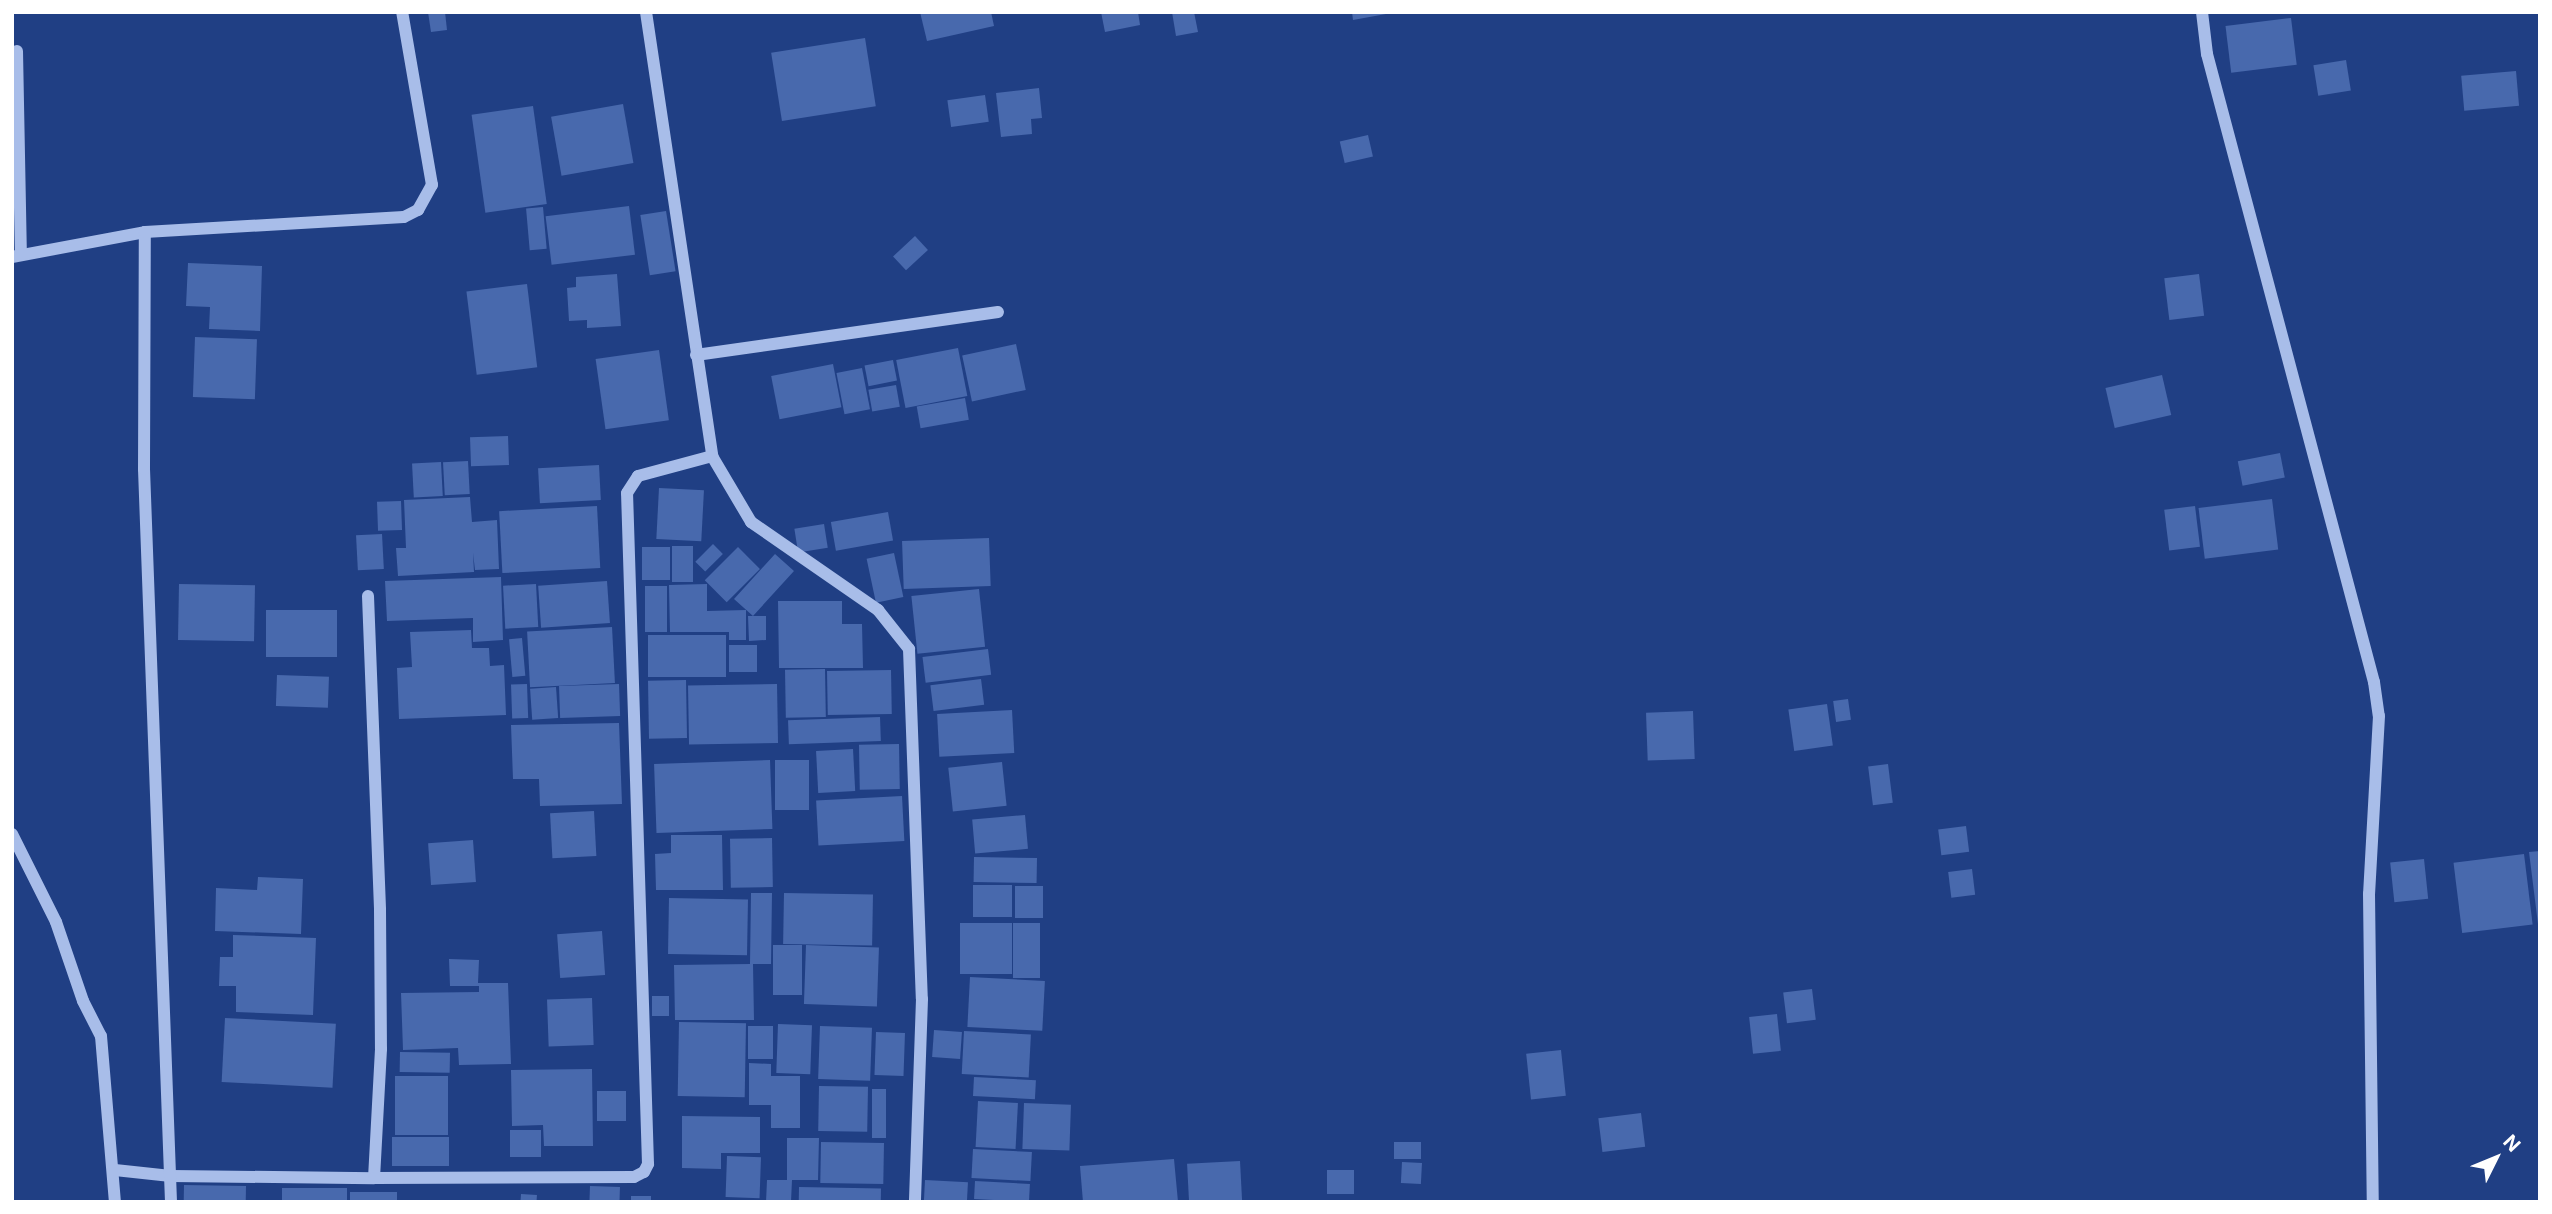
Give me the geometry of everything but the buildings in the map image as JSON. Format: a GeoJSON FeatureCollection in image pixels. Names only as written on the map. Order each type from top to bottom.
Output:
{"type":"FeatureCollection","features":[{"type":"Feature","properties":{"kind":"street"},"geometry":{"type":"LineString","coordinates":[[17,51],[17,256],[145,232],[404,217],[418,210],[432,185],[402,12]]}},
{"type":"Feature","properties":{"kind":"street"},"geometry":{"type":"LineString","coordinates":[[2202,12],[2207,54],[2374,682],[2379,716],[2370,894],[2373,1202]]}},
{"type":"Feature","properties":{"kind":"street"},"geometry":{"type":"LineString","coordinates":[[648,13],[712,456],[751,522],[878,610],[909,649],[922,963],[915,1202]]}},
{"type":"Feature","properties":{"kind":"street"},"geometry":{"type":"LineString","coordinates":[[145,232],[144,469],[171,1202]]}},
{"type":"Feature","properties":{"kind":"street"},"geometry":{"type":"LineString","coordinates":[[696,355],[998,312]]}},
{"type":"Feature","properties":{"kind":"street"},"geometry":{"type":"LineString","coordinates":[[115,1170],[171,1176],[634,1177],[648,1164],[627,493],[638,475],[712,456]]}},
{"type":"Feature","properties":{"kind":"street"},"geometry":{"type":"LineString","coordinates":[[368,596],[380,924],[381,1049],[374,1178]]}},
{"type":"Feature","properties":{"kind":"street"},"geometry":{"type":"LineString","coordinates":[[12,834],[56,922],[83,1002],[101,1036],[115,1170],[114,1202]]}}]}
